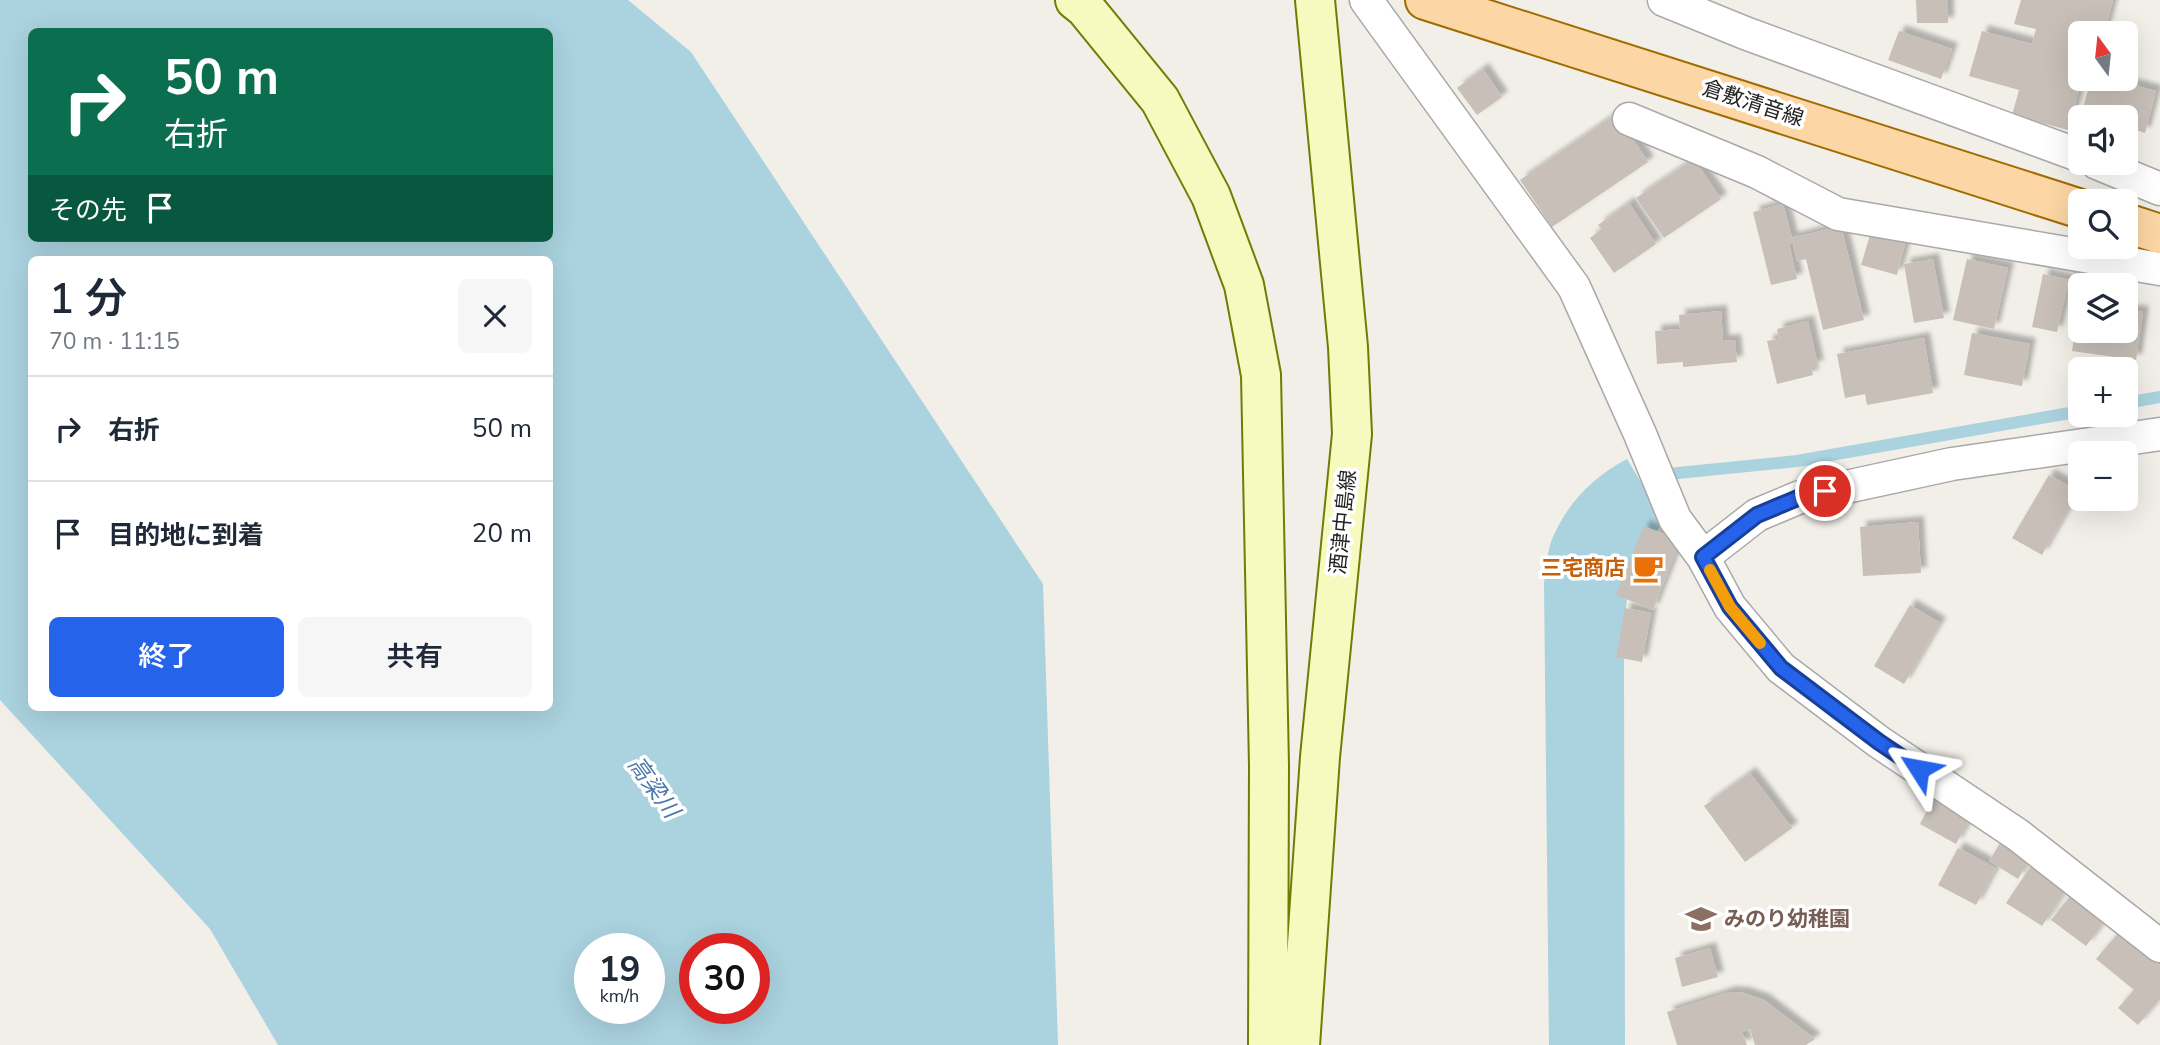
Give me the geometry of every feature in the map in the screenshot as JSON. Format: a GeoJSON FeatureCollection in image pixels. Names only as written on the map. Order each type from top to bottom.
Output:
{"type":"FeatureCollection","features":[{"type":"Feature","properties":{"kind":"main road"},"geometry":{"type":"LineString","coordinates":[[1074,0],[1085,8],[1160,100],[1211,196],[1244,285],[1261,374],[1269,766],[1268,1045]]}},
{"type":"Feature","properties":{"kind":"main road","name":"酒津中島線"},"geometry":{"type":"LineString","coordinates":[[1300,1045],[1320,757],[1352,434],[1348,347],[1315,0]]}},
{"type":"Feature","properties":{"kind":"main road","name":"倉敷清音線"},"geometry":{"type":"LineString","coordinates":[[1425,0],[2068,205]]}},
{"type":"Feature","properties":{"kind":"main road"},"geometry":{"type":"LineString","coordinates":[[2138,227],[2160,234]]}},
{"type":"Feature","properties":{"kind":"street"},"geometry":{"type":"LineString","coordinates":[[1366,0],[1574,287],[1640,433],[1675,519],[1703,557],[1730,607],[1781,668],[1879,742],[2018,835],[2160,946]]}},
{"type":"Feature","properties":{"kind":"street"},"geometry":{"type":"LineString","coordinates":[[1664,0],[1745,33],[2068,151]]}},
{"type":"Feature","properties":{"kind":"street"},"geometry":{"type":"LineString","coordinates":[[1629,119],[1757,172],[1838,214],[2160,269]]}},
{"type":"Feature","properties":{"kind":"street"},"geometry":{"type":"LineString","coordinates":[[2126,175],[2160,189]]}},
{"type":"Feature","properties":{"kind":"street"},"geometry":{"type":"LineString","coordinates":[[1703,557],[1757,515],[1800,497],[1952,464],[2160,434]]}},
{"type":"Feature","properties":{"kind":"water","name":"高梁川"},"geometry":{"type":"Polygon","coordinates":[[[0,0],[628,0],[691,52],[1043,584],[1058,1045],[278,1045],[210,929],[0,700],[0,0]]]}},
{"type":"Feature","properties":{"kind":"water"},"geometry":{"type":"Polygon","coordinates":[[[1627,459],[1665,522],[1648,541],[1636,561],[1626,604],[1625,1045],[1549,1045],[1544,583],[1546,566],[1552,539],[1574,502],[1593,482],[1627,459]]]}},
{"type":"Feature","properties":{"kind":"building"},"geometry":{"type":"Polygon","coordinates":[[[1916,0],[1948,0],[1948,23],[1917,23],[1916,0]]]}},
{"type":"Feature","properties":{"kind":"building"},"geometry":{"type":"Polygon","coordinates":[[[2021,0],[2113,0],[2107,21],[2068,21],[2068,91],[2079,91],[2075,105],[2068,105],[2068,130],[2012,115],[2019,90],[1969,76],[1982,31],[2032,44],[2036,29],[2014,24],[2021,0]]]}},
{"type":"Feature","properties":{"kind":"building"},"geometry":{"type":"Polygon","coordinates":[[[1899,31],[1952,49],[1941,79],[1888,60],[1899,31]]]}},
{"type":"Feature","properties":{"kind":"building"},"geometry":{"type":"Polygon","coordinates":[[[1483,69],[1502,97],[1477,115],[1457,88],[1483,69]]]}},
{"type":"Feature","properties":{"kind":"building"},"geometry":{"type":"Polygon","coordinates":[[[2138,86],[2156,91],[2145,133],[2138,131],[2138,105],[2084,105],[2088,91],[2138,91],[2138,86]]]}},
{"type":"Feature","properties":{"kind":"building"},"geometry":{"type":"Polygon","coordinates":[[[1616,114],[1648,162],[1552,227],[1520,180],[1616,114]]]}},
{"type":"Feature","properties":{"kind":"building"},"geometry":{"type":"Polygon","coordinates":[[[1694,159],[1721,199],[1664,238],[1636,198],[1694,159]]]}},
{"type":"Feature","properties":{"kind":"building"},"geometry":{"type":"Polygon","coordinates":[[[1629,203],[1656,244],[1614,273],[1590,238],[1602,229],[1598,225],[1629,203]]]}},
{"type":"Feature","properties":{"kind":"building"},"geometry":{"type":"Polygon","coordinates":[[[1783,204],[1792,238],[1841,226],[1864,320],[1823,330],[1806,259],[1797,261],[1793,243],[1789,244],[1797,279],[1771,285],[1753,212],[1783,204]]]}},
{"type":"Feature","properties":{"kind":"building"},"geometry":{"type":"Polygon","coordinates":[[[1870,235],[1905,244],[1897,275],[1861,265],[1870,235]]]}},
{"type":"Feature","properties":{"kind":"building"},"geometry":{"type":"Polygon","coordinates":[[[1933,259],[1944,318],[1914,323],[1904,264],[1933,259]]]}},
{"type":"Feature","properties":{"kind":"building"},"geometry":{"type":"Polygon","coordinates":[[[1967,259],[2008,268],[1994,329],[1953,320],[1967,259]]]}},
{"type":"Feature","properties":{"kind":"building"},"geometry":{"type":"Polygon","coordinates":[[[2074,266],[2107,270],[2107,273],[2073,273],[2074,266]]]}},
{"type":"Feature","properties":{"kind":"building"},"geometry":{"type":"Polygon","coordinates":[[[2043,274],[2068,280],[2057,332],[2032,327],[2043,274]]]}},
{"type":"Feature","properties":{"kind":"building"},"geometry":{"type":"Polygon","coordinates":[[[1721,311],[1723,341],[1735,340],[1737,362],[1683,367],[1683,362],[1657,364],[1655,331],[1680,329],[1679,315],[1721,311]]]}},
{"type":"Feature","properties":{"kind":"building"},"geometry":{"type":"Polygon","coordinates":[[[2138,311],[2143,312],[2136,357],[2072,351],[2073,343],[2138,343],[2138,311]]]}},
{"type":"Feature","properties":{"kind":"building"},"geometry":{"type":"Polygon","coordinates":[[[1808,321],[1818,366],[1811,367],[1813,375],[1777,384],[1767,341],[1779,339],[1777,329],[1808,321]]]}},
{"type":"Feature","properties":{"kind":"building"},"geometry":{"type":"Polygon","coordinates":[[[1972,333],[2030,344],[2022,386],[1964,375],[1972,333]]]}},
{"type":"Feature","properties":{"kind":"building"},"geometry":{"type":"Polygon","coordinates":[[[1924,338],[1933,393],[1867,405],[1865,394],[1845,398],[1837,354],[1924,338]]]}},
{"type":"Feature","properties":{"kind":"building"},"geometry":{"type":"Polygon","coordinates":[[[2049,475],[2068,485],[2068,509],[2042,555],[2012,538],[2049,475]]]}},
{"type":"Feature","properties":{"kind":"building"},"geometry":{"type":"Polygon","coordinates":[[[1918,522],[1921,573],[1863,576],[1860,527],[1918,522]]]}},
{"type":"Feature","properties":{"kind":"building","name":"三宅商店"},"geometry":{"type":"Polygon","coordinates":[[[1644,526],[1680,541],[1653,610],[1616,595],[1644,526]]]}},
{"type":"Feature","properties":{"kind":"building"},"geometry":{"type":"Polygon","coordinates":[[[1910,605],[1940,623],[1904,684],[1874,666],[1910,605]]]}},
{"type":"Feature","properties":{"kind":"building"},"geometry":{"type":"Polygon","coordinates":[[[1625,608],[1651,613],[1642,662],[1616,657],[1625,608]]]}},
{"type":"Feature","properties":{"kind":"building"},"geometry":{"type":"Polygon","coordinates":[[[1750,773],[1792,828],[1745,862],[1704,806],[1750,773]]]}},
{"type":"Feature","properties":{"kind":"building"},"geometry":{"type":"Polygon","coordinates":[[[1934,797],[1971,817],[1956,844],[1920,824],[1934,797]]]}},
{"type":"Feature","properties":{"kind":"building"},"geometry":{"type":"Polygon","coordinates":[[[2002,840],[2031,857],[2018,879],[1989,861],[2002,840]]]}},
{"type":"Feature","properties":{"kind":"building"},"geometry":{"type":"Polygon","coordinates":[[[1958,848],[1996,868],[1976,905],[1938,885],[1958,848]]]}},
{"type":"Feature","properties":{"kind":"building"},"geometry":{"type":"Polygon","coordinates":[[[2033,863],[2068,887],[2042,926],[2006,903],[2033,863]]]}},
{"type":"Feature","properties":{"kind":"building"},"geometry":{"type":"Polygon","coordinates":[[[2071,895],[2106,920],[2086,946],[2051,920],[2071,895]]]}},
{"type":"Feature","properties":{"kind":"building"},"geometry":{"type":"Polygon","coordinates":[[[2120,931],[2160,965],[2160,999],[2138,1025],[2118,1008],[2134,990],[2096,959],[2120,931]]]}},
{"type":"Feature","properties":{"kind":"building"},"geometry":{"type":"Polygon","coordinates":[[[1710,948],[1718,977],[1682,987],[1675,958],[1710,948]]]}},
{"type":"Feature","properties":{"kind":"building"},"geometry":{"type":"Polygon","coordinates":[[[1730,992],[1744,993],[1764,1000],[1815,1039],[1806,1045],[1755,1045],[1750,1029],[1742,1032],[1747,1045],[1677,1045],[1667,1012],[1730,992]]]}},
{"type":"Feature","properties":{"kind":"waterway"},"geometry":{"type":"LineString","coordinates":[[2138,401],[2160,397]]}},
{"type":"Feature","properties":{"kind":"waterway"},"geometry":{"type":"LineString","coordinates":[[1658,475],[1797,461],[2068,413]]}},
{"type":"Feature","properties":{"kind":"slow traffic"},"geometry":{"type":"LineString","coordinates":[[1710,570],[1730,607],[1760,643]]}},
{"type":"Feature","properties":{"kind":"place","name":"三宅商店"},"geometry":{"type":"Point","coordinates":[1648,568]}},
{"type":"Feature","properties":{"kind":"place","name":"みのり幼稚園"},"geometry":{"type":"Point","coordinates":[1701,919]}},
{"type":"Feature","properties":{"kind":"route"},"geometry":{"type":"LineString","coordinates":[[1825,491],[1800,497],[1757,515],[1703,557],[1730,607],[1781,668],[1919,769]]}}]}
